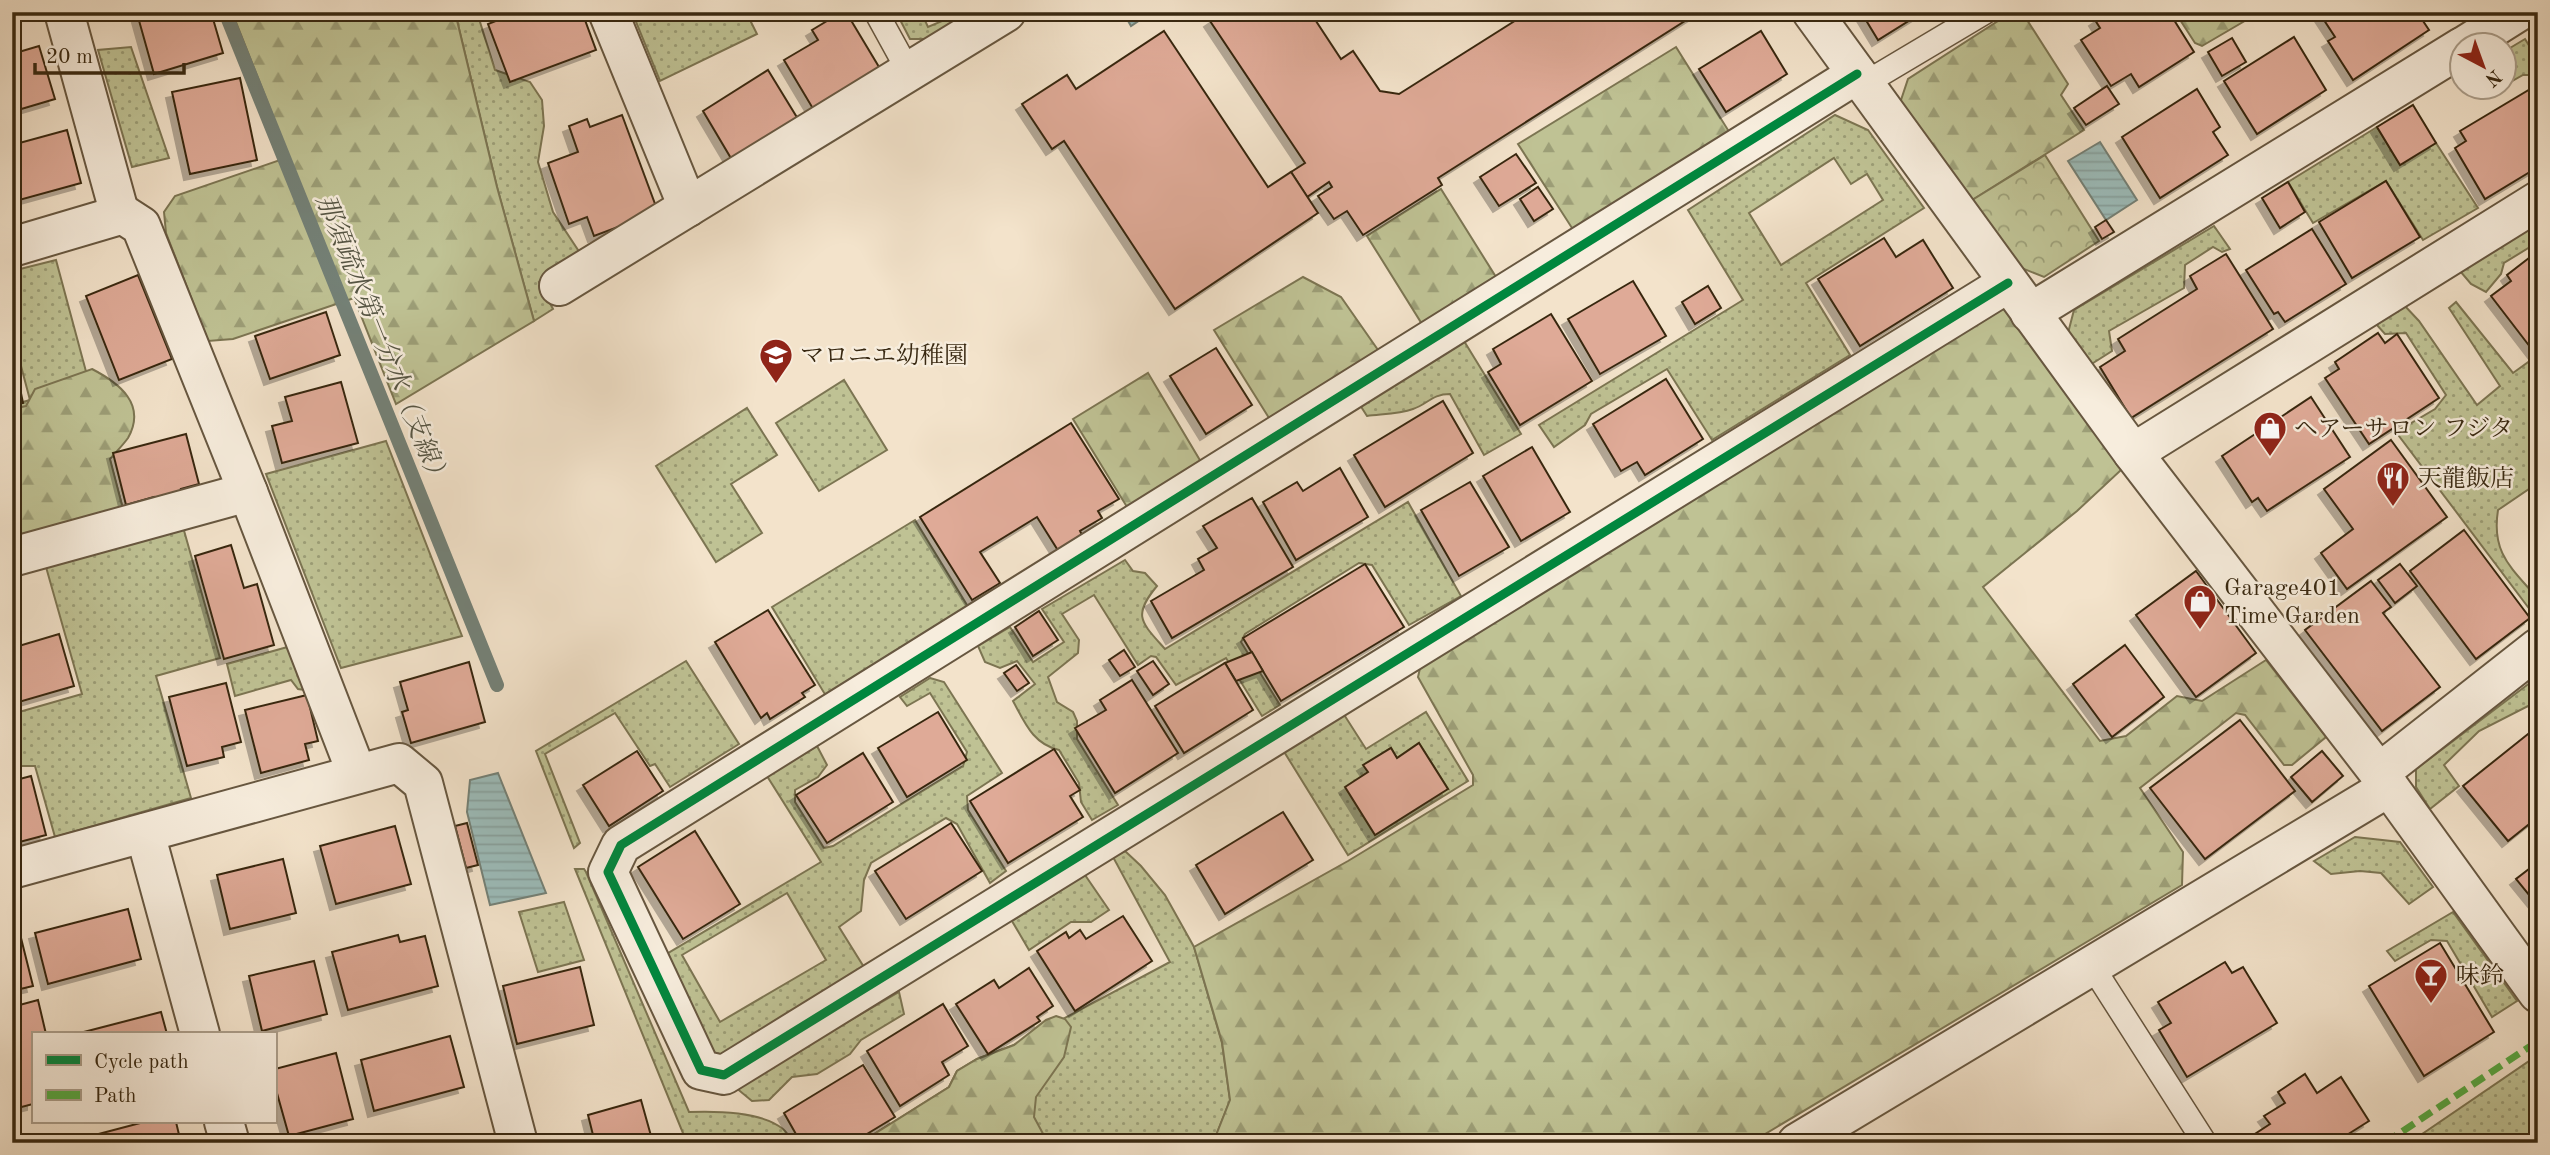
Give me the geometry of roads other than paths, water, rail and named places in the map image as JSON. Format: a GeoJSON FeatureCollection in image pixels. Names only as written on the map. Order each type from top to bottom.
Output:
{"type":"FeatureCollection","features":[{"type":"Feature","properties":{"kind":"street"},"geometry":{"type":"LineString","coordinates":[[64,12],[120,215]]}},
{"type":"Feature","properties":{"kind":"street"},"geometry":{"type":"LineString","coordinates":[[608,12],[688,207]]}},
{"type":"Feature","properties":{"kind":"street"},"geometry":{"type":"LineString","coordinates":[[559,286],[1006,12]]}},
{"type":"Feature","properties":{"kind":"street"},"geometry":{"type":"LineString","coordinates":[[1812,12],[2133,453],[2384,780],[2538,993]]}},
{"type":"Feature","properties":{"kind":"street"},"geometry":{"type":"LineString","coordinates":[[2486,32],[2518,12]]}},
{"type":"Feature","properties":{"kind":"street"},"geometry":{"type":"LineString","coordinates":[[1861,79],[621,845],[608,872],[701,1070],[724,1075],[2019,298],[2448,55]]}},
{"type":"Feature","properties":{"kind":"street"},"geometry":{"type":"LineString","coordinates":[[2133,453],[2538,201]]}},
{"type":"Feature","properties":{"kind":"street"},"geometry":{"type":"LineString","coordinates":[[12,247],[120,215],[141,226],[357,774]]}},
{"type":"Feature","properties":{"kind":"street"},"geometry":{"type":"LineString","coordinates":[[12,557],[248,492]]}},
{"type":"Feature","properties":{"kind":"street"},"geometry":{"type":"LineString","coordinates":[[1797,1143],[1840,1132],[2092,966],[2384,780],[2538,648]]}},
{"type":"Feature","properties":{"kind":"street"},"geometry":{"type":"LineString","coordinates":[[12,869],[399,763],[423,783],[518,1143]]}},
{"type":"Feature","properties":{"kind":"street"},"geometry":{"type":"LineString","coordinates":[[145,832],[199,1032]]}},
{"type":"Feature","properties":{"kind":"street"},"geometry":{"type":"LineString","coordinates":[[225,1124],[230,1143]]}},
{"type":"Feature","properties":{"kind":"lane"},"geometry":{"type":"LineString","coordinates":[[876,12],[909,72]]}},
{"type":"Feature","properties":{"kind":"lane"},"geometry":{"type":"LineString","coordinates":[[1861,79],[1985,12]]}},
{"type":"Feature","properties":{"kind":"lane"},"geometry":{"type":"LineString","coordinates":[[2092,966],[2205,1143]]}},
{"type":"Feature","properties":{"kind":"water"},"geometry":{"type":"Polygon","coordinates":[[[1123,12],[1152,12],[1131,26],[1123,12]]]}},
{"type":"Feature","properties":{"kind":"water"},"geometry":{"type":"Polygon","coordinates":[[[2100,142],[2137,200],[2106,220],[2068,161],[2100,142]]]}},
{"type":"Feature","properties":{"kind":"water"},"geometry":{"type":"Polygon","coordinates":[[[498,773],[546,893],[490,905],[467,812],[470,780],[498,773]]]}},
{"type":"Feature","properties":{"kind":"waterway","name":"那須疏水第一分水（支線）"},"geometry":{"type":"LineString","coordinates":[[225,12],[497,685]]}},
{"type":"Feature","properties":{"kind":"place","name":"マロニエ幼稚園"},"geometry":{"type":"Point","coordinates":[776,385]}},
{"type":"Feature","properties":{"kind":"place","name":"ヘアーサロン フジタ"},"geometry":{"type":"Point","coordinates":[2270,458]}},
{"type":"Feature","properties":{"kind":"place","name":"天龍飯店"},"geometry":{"type":"Point","coordinates":[2393,508]}},
{"type":"Feature","properties":{"kind":"place","name":"Garage401 Time Garden"},"geometry":{"type":"Point","coordinates":[2200,631]}},
{"type":"Feature","properties":{"kind":"place","name":"味鈴"},"geometry":{"type":"Point","coordinates":[2431,1005]}}]}
